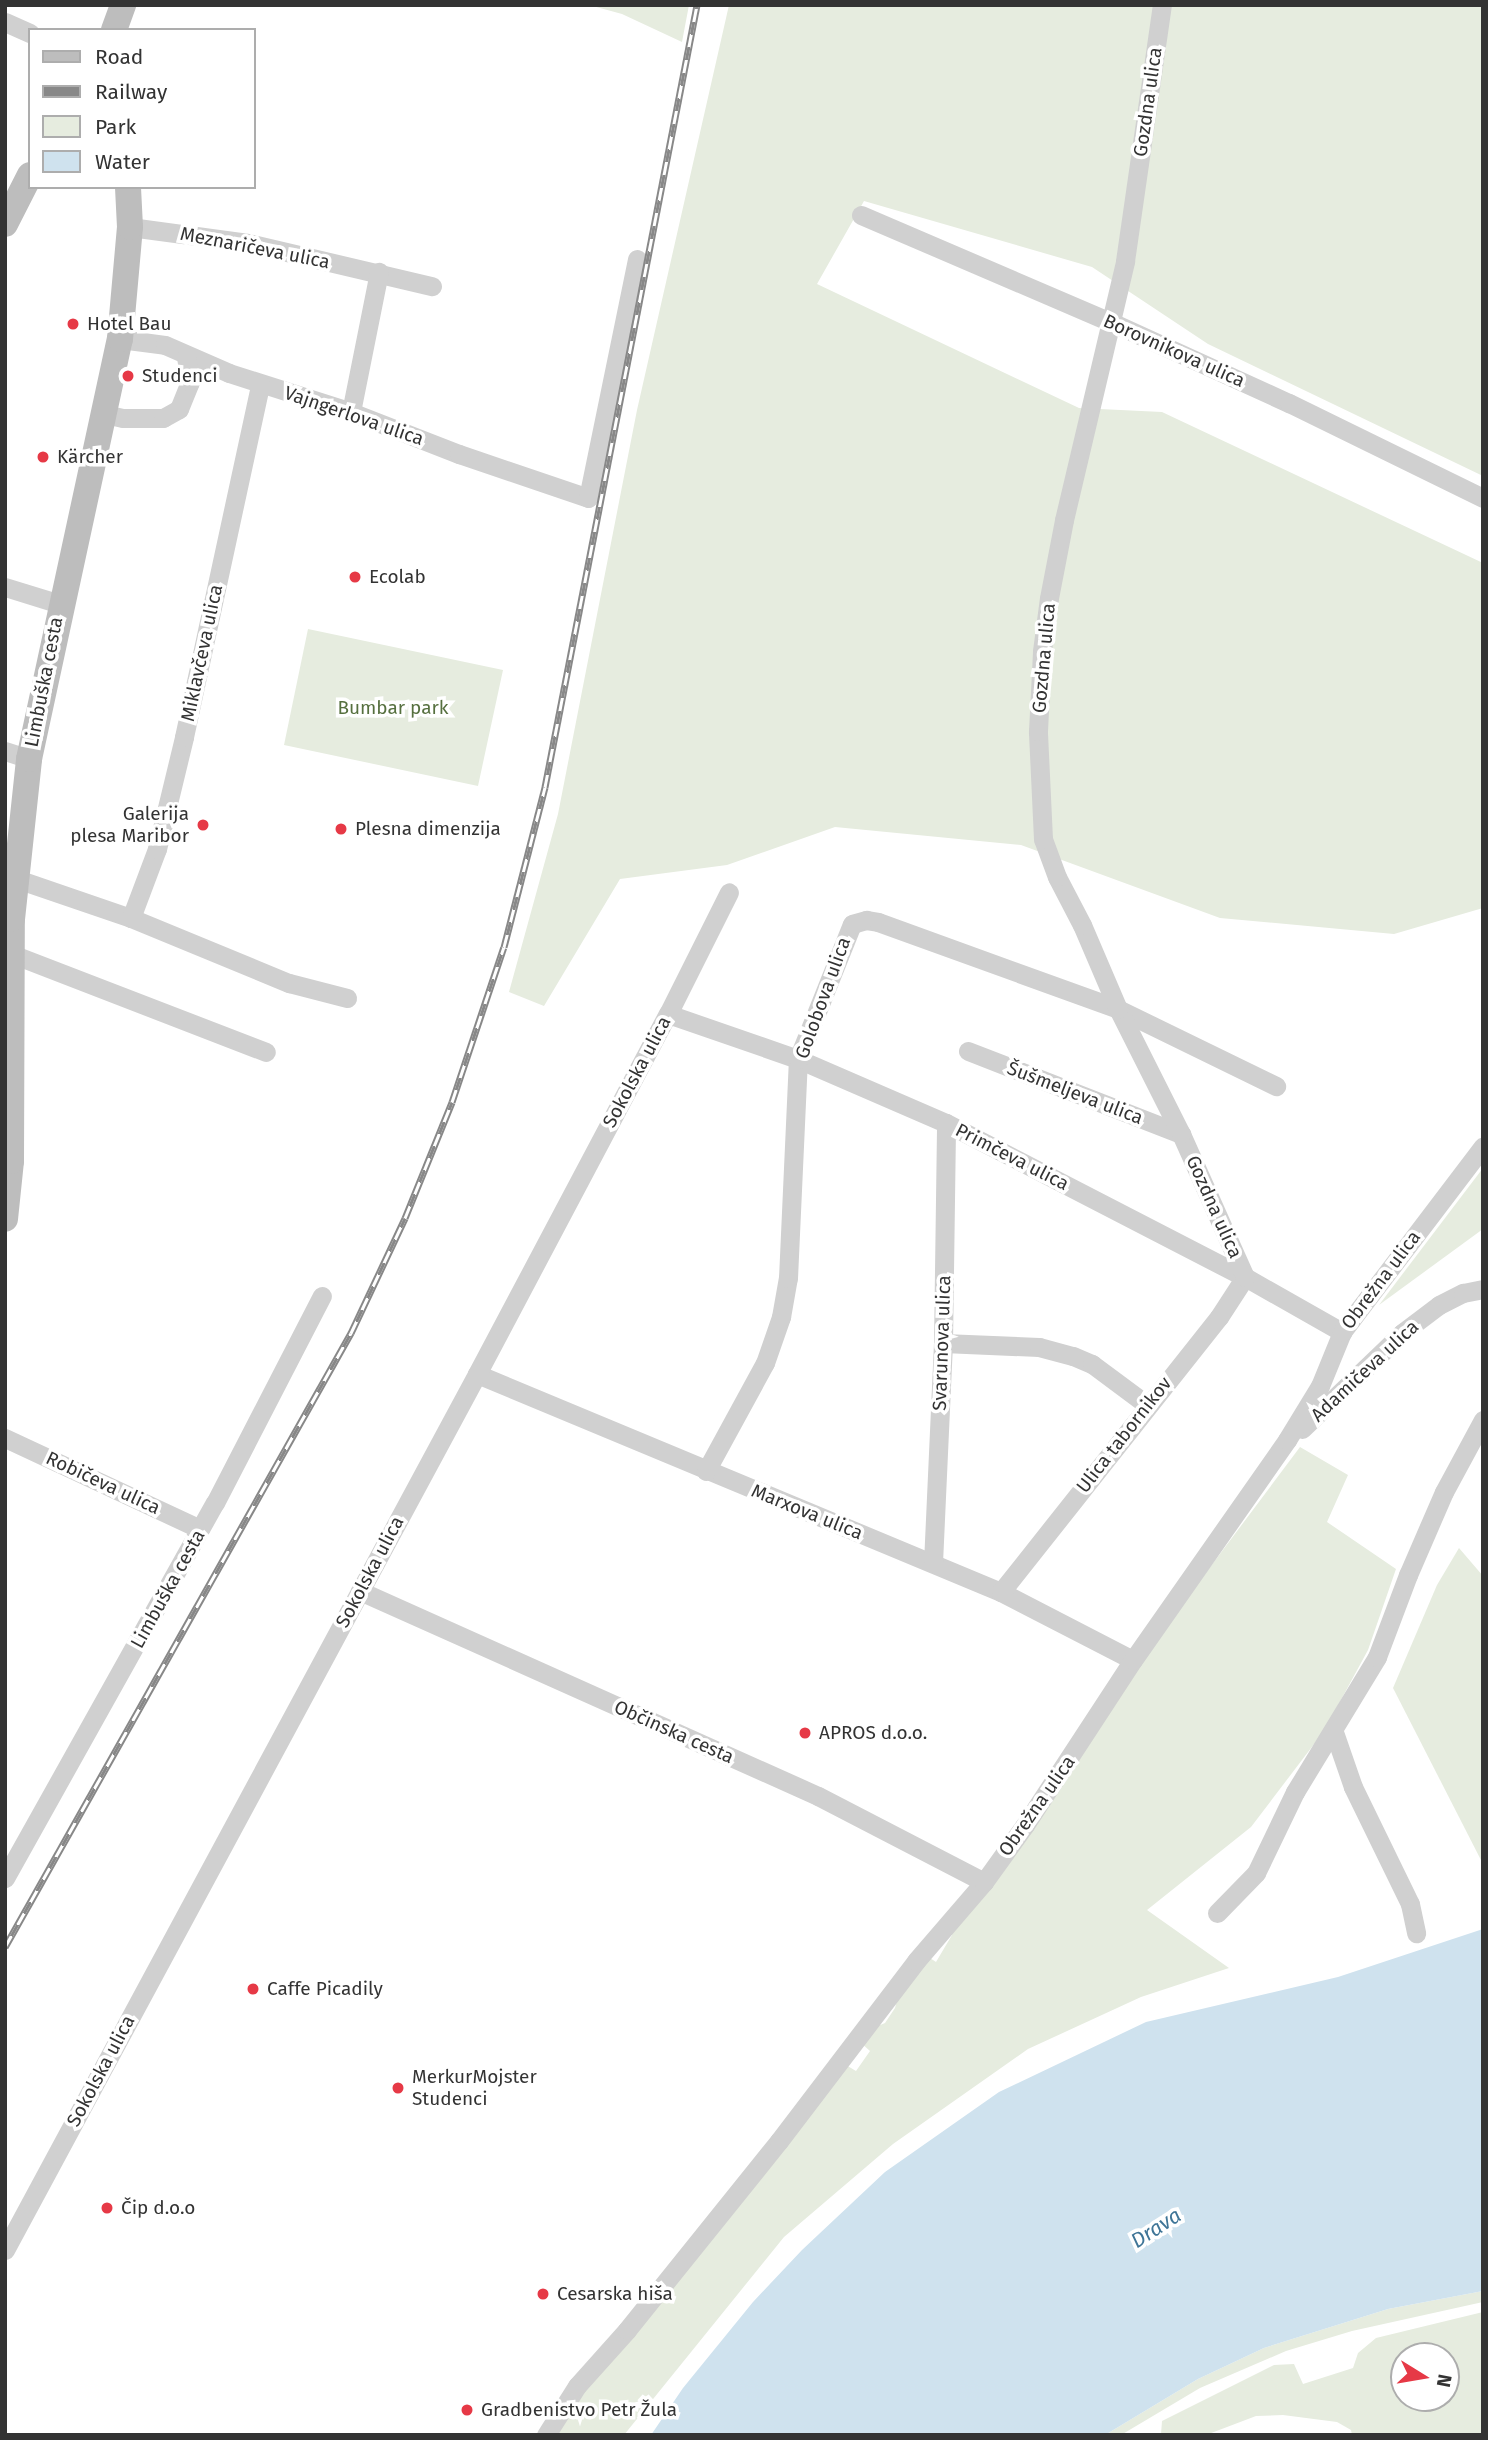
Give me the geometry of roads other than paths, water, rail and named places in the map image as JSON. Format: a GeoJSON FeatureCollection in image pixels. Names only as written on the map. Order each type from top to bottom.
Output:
{"type":"FeatureCollection","features":[{"type":"Feature","properties":{"kind":"main road"},"geometry":{"type":"LineString","coordinates":[[115,28],[123,5]]}},
{"type":"Feature","properties":{"kind":"main road"},"geometry":{"type":"LineString","coordinates":[[5,224],[28,178]]}},
{"type":"Feature","properties":{"kind":"main road","name":"Limbuška cesta"},"geometry":{"type":"LineString","coordinates":[[5,1219],[11,1161],[12,954],[8,918],[17,879],[17,755],[60,604],[120,339],[130,227],[128,189]]}},
{"type":"Feature","properties":{"kind":"street","name":"Gozdna ulica"},"geometry":{"type":"LineString","coordinates":[[1162,5],[1125,261],[1064,520],[1049,598],[1042,651],[1038,731],[1042,839],[1118,1009],[1181,1134],[1245,1277]]}},
{"type":"Feature","properties":{"kind":"street"},"geometry":{"type":"LineString","coordinates":[[5,22],[28,32]]}},
{"type":"Feature","properties":{"kind":"street","name":"Borovnikova ulica"},"geometry":{"type":"LineString","coordinates":[[861,215],[1111,322],[1289,403],[1483,498]]}},
{"type":"Feature","properties":{"kind":"street","name":"Meznaričeva ulica"},"geometry":{"type":"LineString","coordinates":[[130,227],[247,243],[432,286]]}},
{"type":"Feature","properties":{"kind":"street","name":"Vajngerlova ulica"},"geometry":{"type":"LineString","coordinates":[[120,339],[165,345],[186,357],[260,384],[351,412],[459,454],[588,498],[637,259]]}},
{"type":"Feature","properties":{"kind":"street"},"geometry":{"type":"LineString","coordinates":[[351,412],[379,272]]}},
{"type":"Feature","properties":{"kind":"street"},"geometry":{"type":"LineString","coordinates":[[105,414],[122,418],[163,418],[179,409],[190,382],[186,357]]}},
{"type":"Feature","properties":{"kind":"street","name":"Miklavčeva ulica"},"geometry":{"type":"LineString","coordinates":[[131,918],[157,849],[182,746],[260,384]]}},
{"type":"Feature","properties":{"kind":"street"},"geometry":{"type":"LineString","coordinates":[[5,587],[60,604]]}},
{"type":"Feature","properties":{"kind":"street"},"geometry":{"type":"LineString","coordinates":[[17,879],[131,918],[289,983],[347,998]]}},
{"type":"Feature","properties":{"kind":"street","name":"Sokolska ulica"},"geometry":{"type":"LineString","coordinates":[[5,2250],[477,1374],[668,1014],[729,892]]}},
{"type":"Feature","properties":{"kind":"street","name":"Golobova ulica"},"geometry":{"type":"LineString","coordinates":[[706,1471],[765,1363],[781,1317],[788,1278],[799,1059],[848,929],[858,921],[878,922],[1118,1009],[1148,1021],[1276,1086]]}},
{"type":"Feature","properties":{"kind":"street"},"geometry":{"type":"LineString","coordinates":[[12,954],[266,1052]]}},
{"type":"Feature","properties":{"kind":"street","name":"Primčeva ulica"},"geometry":{"type":"LineString","coordinates":[[668,1014],[799,1059],[946,1123],[1245,1277],[1342,1332]]}},
{"type":"Feature","properties":{"kind":"street","name":"Šušmeljeva ulica"},"geometry":{"type":"LineString","coordinates":[[968,1051],[1181,1134]]}},
{"type":"Feature","properties":{"kind":"street","name":"Svarunova ulica"},"geometry":{"type":"LineString","coordinates":[[933,1563],[943,1342],[946,1123]]}},
{"type":"Feature","properties":{"kind":"street","name":"Obrežna ulica"},"geometry":{"type":"LineString","coordinates":[[546,2435],[577,2385],[627,2330],[779,2141],[916,1961],[984,1882],[1033,1814],[1133,1660],[1287,1440],[1320,1386],[1342,1332],[1483,1146]]}},
{"type":"Feature","properties":{"kind":"street","name":"Ulica tabornikov"},"geometry":{"type":"LineString","coordinates":[[1001,1592],[1219,1317],[1245,1277]]}},
{"type":"Feature","properties":{"kind":"street","name":"Adamičeva ulica"},"geometry":{"type":"LineString","coordinates":[[1287,1440],[1309,1424],[1402,1333],[1439,1305],[1463,1293],[1483,1289]]}},
{"type":"Feature","properties":{"kind":"street","name":"Limbuška cesta"},"geometry":{"type":"LineString","coordinates":[[5,1878],[200,1529],[322,1296]]}},
{"type":"Feature","properties":{"kind":"street"},"geometry":{"type":"LineString","coordinates":[[943,1342],[1039,1347],[1073,1356],[1092,1364],[1147,1405]]}},
{"type":"Feature","properties":{"kind":"street","name":"Marxova ulica"},"geometry":{"type":"LineString","coordinates":[[477,1374],[1001,1592],[1133,1660]]}},
{"type":"Feature","properties":{"kind":"street"},"geometry":{"type":"LineString","coordinates":[[1217,1913],[1256,1873],[1295,1792],[1334,1732],[1377,1657],[1408,1575],[1444,1492],[1483,1420]]}},
{"type":"Feature","properties":{"kind":"street","name":"Robičeva ulica"},"geometry":{"type":"LineString","coordinates":[[5,1438],[200,1529]]}},
{"type":"Feature","properties":{"kind":"street","name":"Občinska cesta"},"geometry":{"type":"LineString","coordinates":[[360,1591],[818,1796],[984,1882]]}},
{"type":"Feature","properties":{"kind":"street"},"geometry":{"type":"LineString","coordinates":[[1334,1732],[1353,1787],[1410,1904],[1416,1933]]}},
{"type":"Feature","properties":{"kind":"water","name":"Drava"},"geometry":{"type":"Polygon","coordinates":[[[1483,1929],[1483,2291],[1388,2309],[1264,2348],[1198,2379],[1105,2435],[651,2435],[683,2388],[753,2302],[802,2250],[885,2172],[999,2092],[1146,2022],[1338,1977],[1483,1929]]]}},
{"type":"Feature","properties":{"kind":"railway"},"geometry":{"type":"LineString","coordinates":[[5,1947],[351,1333],[405,1218],[452,1102],[504,947],[545,787],[697,5]]}},
{"type":"Feature","properties":{"kind":"place","name":"Hotel Bau"},"geometry":{"type":"Point","coordinates":[73,324]}},
{"type":"Feature","properties":{"kind":"place","name":"Studenci"},"geometry":{"type":"Point","coordinates":[128,376]}},
{"type":"Feature","properties":{"kind":"place","name":"Kärcher"},"geometry":{"type":"Point","coordinates":[43,457]}},
{"type":"Feature","properties":{"kind":"place","name":"Ecolab"},"geometry":{"type":"Point","coordinates":[355,577]}},
{"type":"Feature","properties":{"kind":"place","name":"Galerija plesa Maribor"},"geometry":{"type":"Point","coordinates":[203,825]}},
{"type":"Feature","properties":{"kind":"place","name":"Plesna dimenzija"},"geometry":{"type":"Point","coordinates":[341,829]}},
{"type":"Feature","properties":{"kind":"place","name":"APROS d.o.o."},"geometry":{"type":"Point","coordinates":[805,1733]}},
{"type":"Feature","properties":{"kind":"place","name":"Caffe Picadily"},"geometry":{"type":"Point","coordinates":[253,1989]}},
{"type":"Feature","properties":{"kind":"place","name":"MerkurMojster Studenci"},"geometry":{"type":"Point","coordinates":[398,2088]}},
{"type":"Feature","properties":{"kind":"place","name":"Čip d.o.o"},"geometry":{"type":"Point","coordinates":[107,2208]}},
{"type":"Feature","properties":{"kind":"place","name":"Cesarska hiša"},"geometry":{"type":"Point","coordinates":[543,2294]}},
{"type":"Feature","properties":{"kind":"place","name":"Gradbenistvo Petr Žula"},"geometry":{"type":"Point","coordinates":[467,2410]}},
{"type":"Feature","properties":{"kind":"park label","name":"Bumbar park"},"geometry":{"type":"Point","coordinates":[393,708]}}]}
